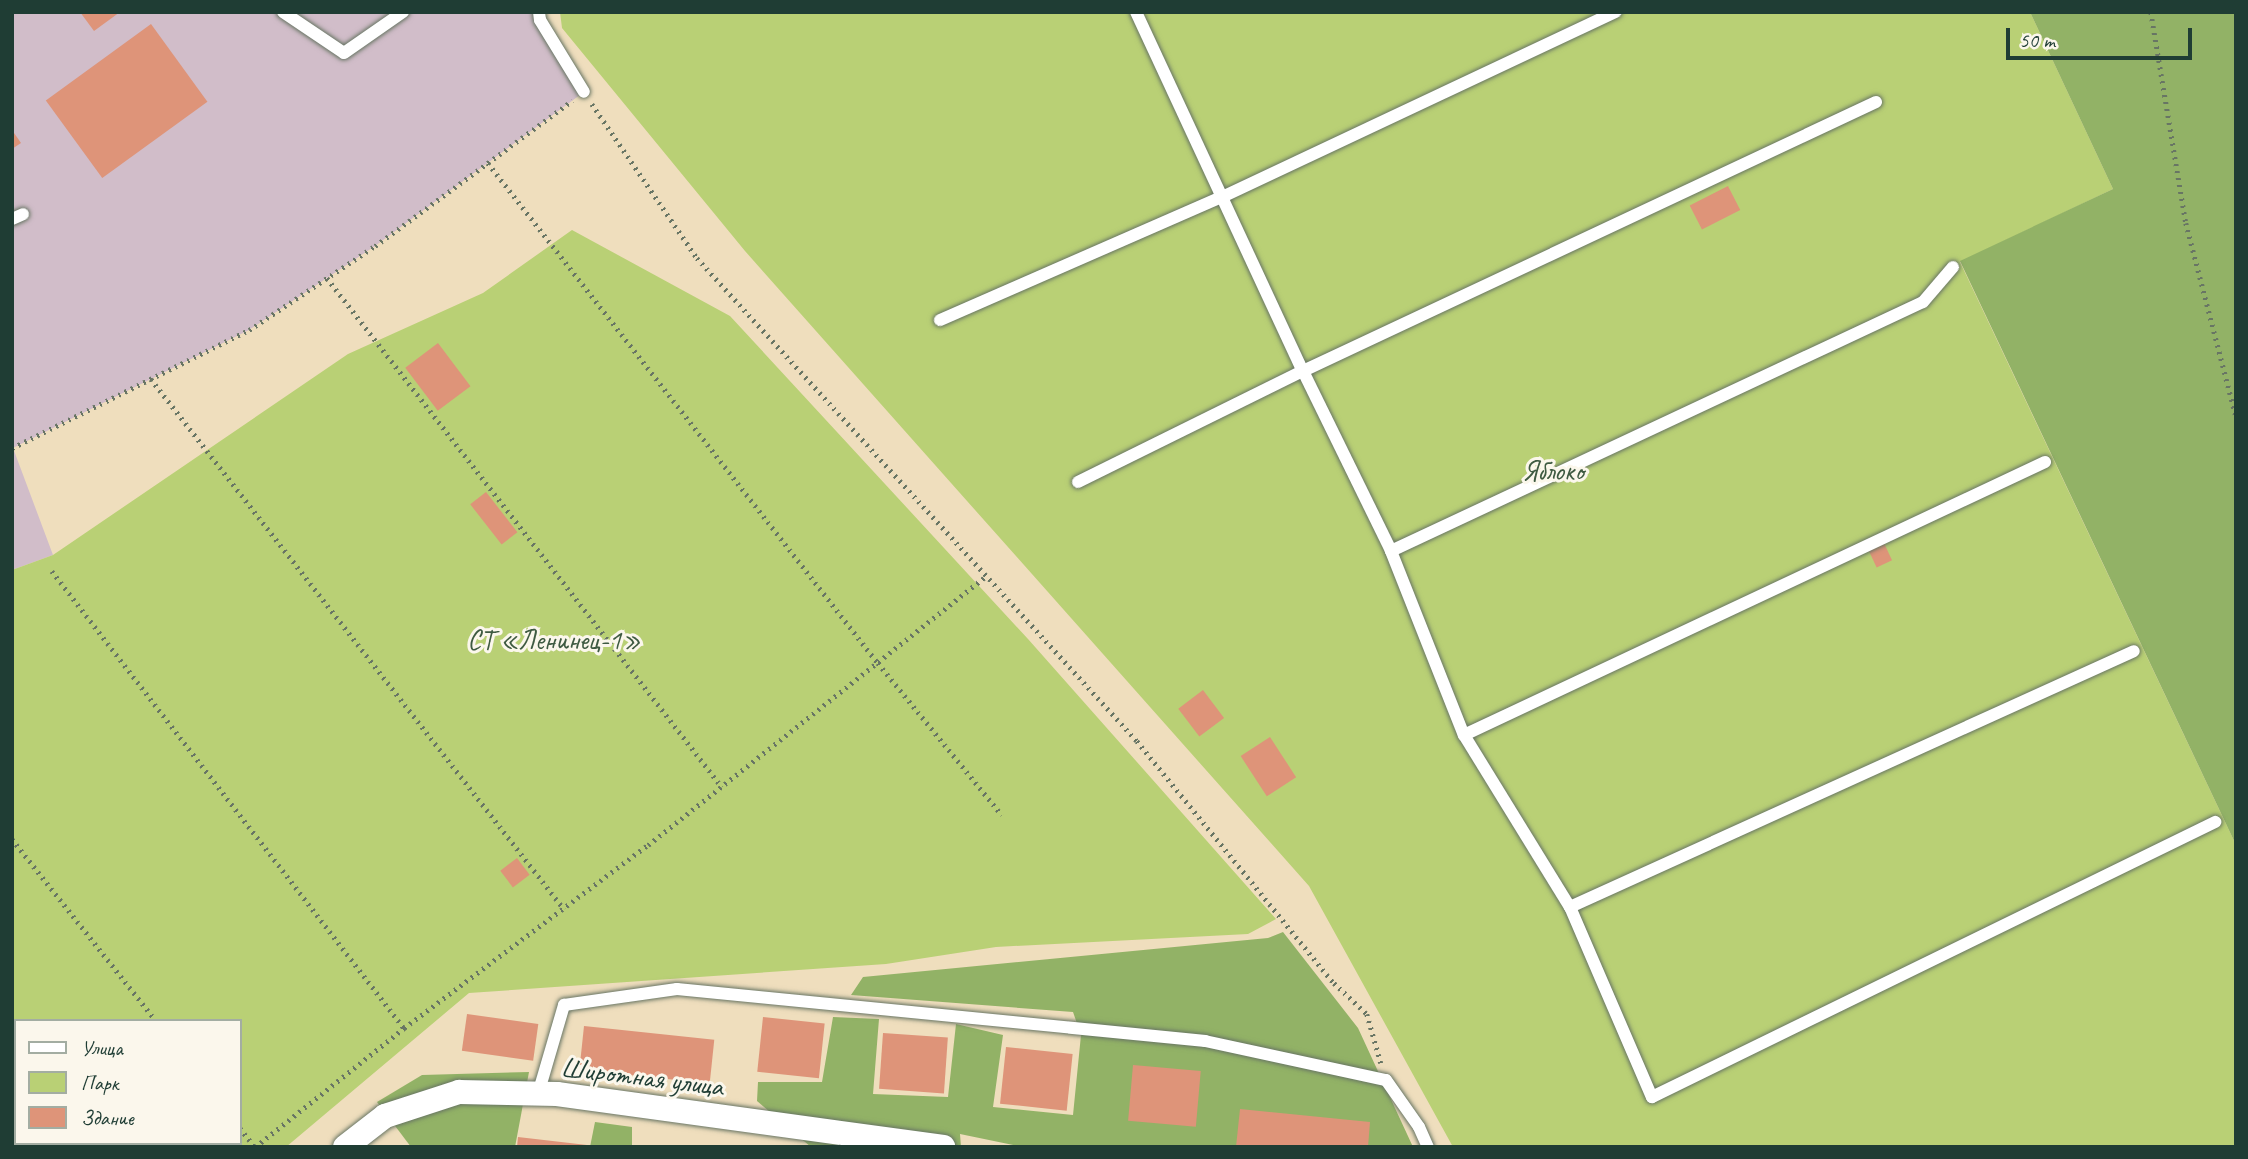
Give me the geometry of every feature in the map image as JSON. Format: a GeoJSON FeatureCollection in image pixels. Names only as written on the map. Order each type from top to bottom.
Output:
{"type":"FeatureCollection","features":[{"type":"Feature","properties":{"kind":"street","name":"Широтная улица"},"geometry":{"type":"LineString","coordinates":[[345,1147],[386,1116],[459,1092],[538,1094],[943,1147]]}},
{"type":"Feature","properties":{"kind":"lane"},"geometry":{"type":"LineString","coordinates":[[283,12],[344,53],[403,12]]}},
{"type":"Feature","properties":{"kind":"lane"},"geometry":{"type":"LineString","coordinates":[[539,12],[540,20],[584,92]]}},
{"type":"Feature","properties":{"kind":"lane"},"geometry":{"type":"LineString","coordinates":[[940,320],[1222,197],[1616,12]]}},
{"type":"Feature","properties":{"kind":"lane"},"geometry":{"type":"LineString","coordinates":[[1140,14],[1303,372],[1391,551],[1464,735],[1570,907],[1652,1097],[2215,822]]}},
{"type":"Feature","properties":{"kind":"lane"},"geometry":{"type":"LineString","coordinates":[[1078,482],[1303,372],[1876,102]]}},
{"type":"Feature","properties":{"kind":"lane"},"geometry":{"type":"LineString","coordinates":[[1391,551],[1923,302],[1953,267]]}},
{"type":"Feature","properties":{"kind":"lane"},"geometry":{"type":"LineString","coordinates":[[1464,735],[2045,462]]}},
{"type":"Feature","properties":{"kind":"lane"},"geometry":{"type":"LineString","coordinates":[[1570,907],[2134,651]]}},
{"type":"Feature","properties":{"kind":"lane"},"geometry":{"type":"LineString","coordinates":[[538,1094],[564,1005],[677,989],[1205,1041],[1387,1080],[1419,1127],[1429,1147]]}},
{"type":"Feature","properties":{"kind":"path"},"geometry":{"type":"LineString","coordinates":[[2151,12],[2186,223],[2236,416]]}},
{"type":"Feature","properties":{"kind":"path"},"geometry":{"type":"LineString","coordinates":[[12,449],[249,331],[327,278],[584,92],[696,258],[1137,741],[1334,983],[1367,1014],[1387,1080]]}},
{"type":"Feature","properties":{"kind":"path"},"geometry":{"type":"LineString","coordinates":[[488,163],[878,663],[1002,815]]}},
{"type":"Feature","properties":{"kind":"path"},"geometry":{"type":"LineString","coordinates":[[327,278],[722,787]]}},
{"type":"Feature","properties":{"kind":"path"},"geometry":{"type":"LineString","coordinates":[[151,379],[564,909]]}},
{"type":"Feature","properties":{"kind":"path"},"geometry":{"type":"LineString","coordinates":[[52,571],[404,1028]]}},
{"type":"Feature","properties":{"kind":"path"},"geometry":{"type":"LineString","coordinates":[[242,1131],[255,1147],[404,1028],[722,787],[986,576]]}},
{"type":"Feature","properties":{"kind":"path"},"geometry":{"type":"LineString","coordinates":[[12,839],[154,1019]]}},
{"type":"Feature","properties":{"kind":"shaded area"},"geometry":{"type":"Polygon","coordinates":[[[12,12],[539,12],[584,92],[375,246],[249,330],[13,448],[53,555],[12,570],[12,12]]]}},
{"type":"Feature","properties":{"kind":"green space","name":"Яблоко"},"geometry":{"type":"Polygon","coordinates":[[[560,12],[2030,12],[2113,189],[1960,262],[2236,845],[2236,1147],[1453,1147],[1309,886],[745,251],[562,28],[560,12]]]}},
{"type":"Feature","properties":{"kind":"green space"},"geometry":{"type":"Polygon","coordinates":[[[2030,12],[2236,12],[2236,845],[1960,261],[2113,189],[2030,12]]]}},
{"type":"Feature","properties":{"kind":"green space","name":"СТ «Ленинец-1»"},"geometry":{"type":"Polygon","coordinates":[[[572,230],[730,316],[1028,639],[1276,919],[1248,934],[996,947],[886,964],[469,993],[286,1147],[12,1147],[12,570],[53,555],[348,354],[483,293],[572,230]]]}},
{"type":"Feature","properties":{"kind":"green space"},"geometry":{"type":"Polygon","coordinates":[[[1283,932],[1358,1028],[1413,1147],[1023,1147],[960,1134],[961,1147],[811,1147],[757,1101],[758,1082],[822,1082],[833,1017],[879,1019],[873,1094],[948,1097],[956,1024],[1003,1035],[993,1107],[1073,1115],[1081,1035],[1073,1012],[851,995],[863,977],[1268,938],[1283,932]]]}},
{"type":"Feature","properties":{"kind":"green space"},"geometry":{"type":"Polygon","coordinates":[[[529,1072],[515,1147],[411,1147],[377,1102],[422,1075],[529,1072]]]}},
{"type":"Feature","properties":{"kind":"green space"},"geometry":{"type":"Polygon","coordinates":[[[595,1122],[632,1127],[632,1147],[590,1147],[595,1122]]]}},
{"type":"Feature","properties":{"kind":"building"},"geometry":{"type":"Polygon","coordinates":[[[80,12],[120,12],[94,31],[80,12]]]}},
{"type":"Feature","properties":{"kind":"building"},"geometry":{"type":"Polygon","coordinates":[[[151,24],[207,102],[102,178],[46,100],[151,24]]]}},
{"type":"Feature","properties":{"kind":"building"},"geometry":{"type":"Polygon","coordinates":[[[12,130],[21,143],[12,149],[12,130]]]}},
{"type":"Feature","properties":{"kind":"building"},"geometry":{"type":"Polygon","coordinates":[[[1728,186],[1740,210],[1702,230],[1690,206],[1728,186]]]}},
{"type":"Feature","properties":{"kind":"building"},"geometry":{"type":"Polygon","coordinates":[[[438,343],[470,386],[438,411],[405,368],[438,343]]]}},
{"type":"Feature","properties":{"kind":"building"},"geometry":{"type":"Polygon","coordinates":[[[486,492],[517,532],[502,545],[470,504],[486,492]]]}},
{"type":"Feature","properties":{"kind":"building"},"geometry":{"type":"Polygon","coordinates":[[[1884,543],[1892,560],[1877,567],[1869,550],[1884,543]]]}},
{"type":"Feature","properties":{"kind":"building"},"geometry":{"type":"Polygon","coordinates":[[[1203,690],[1224,718],[1199,737],[1178,709],[1203,690]]]}},
{"type":"Feature","properties":{"kind":"building"},"geometry":{"type":"Polygon","coordinates":[[[1270,737],[1296,777],[1267,796],[1241,756],[1270,737]]]}},
{"type":"Feature","properties":{"kind":"building"},"geometry":{"type":"Polygon","coordinates":[[[517,858],[530,875],[513,887],[500,871],[517,858]]]}},
{"type":"Feature","properties":{"kind":"building"},"geometry":{"type":"Polygon","coordinates":[[[467,1014],[538,1024],[533,1061],[462,1051],[467,1014]]]}},
{"type":"Feature","properties":{"kind":"building"},"geometry":{"type":"Polygon","coordinates":[[[763,1017],[825,1023],[819,1078],[757,1072],[763,1017]]]}},
{"type":"Feature","properties":{"kind":"building"},"geometry":{"type":"Polygon","coordinates":[[[584,1026],[714,1040],[710,1083],[579,1070],[584,1026]]]}},
{"type":"Feature","properties":{"kind":"building"},"geometry":{"type":"Polygon","coordinates":[[[883,1033],[948,1038],[944,1093],[879,1089],[883,1033]]]}},
{"type":"Feature","properties":{"kind":"building"},"geometry":{"type":"Polygon","coordinates":[[[1006,1047],[1073,1054],[1067,1111],[1000,1104],[1006,1047]]]}},
{"type":"Feature","properties":{"kind":"building"},"geometry":{"type":"Polygon","coordinates":[[[1133,1065],[1201,1071],[1196,1127],[1128,1121],[1133,1065]]]}},
{"type":"Feature","properties":{"kind":"building"},"geometry":{"type":"Polygon","coordinates":[[[1240,1109],[1370,1122],[1368,1147],[1236,1147],[1240,1109]]]}},
{"type":"Feature","properties":{"kind":"building"},"geometry":{"type":"Polygon","coordinates":[[[518,1137],[587,1145],[587,1147],[517,1147],[518,1137]]]}}]}
